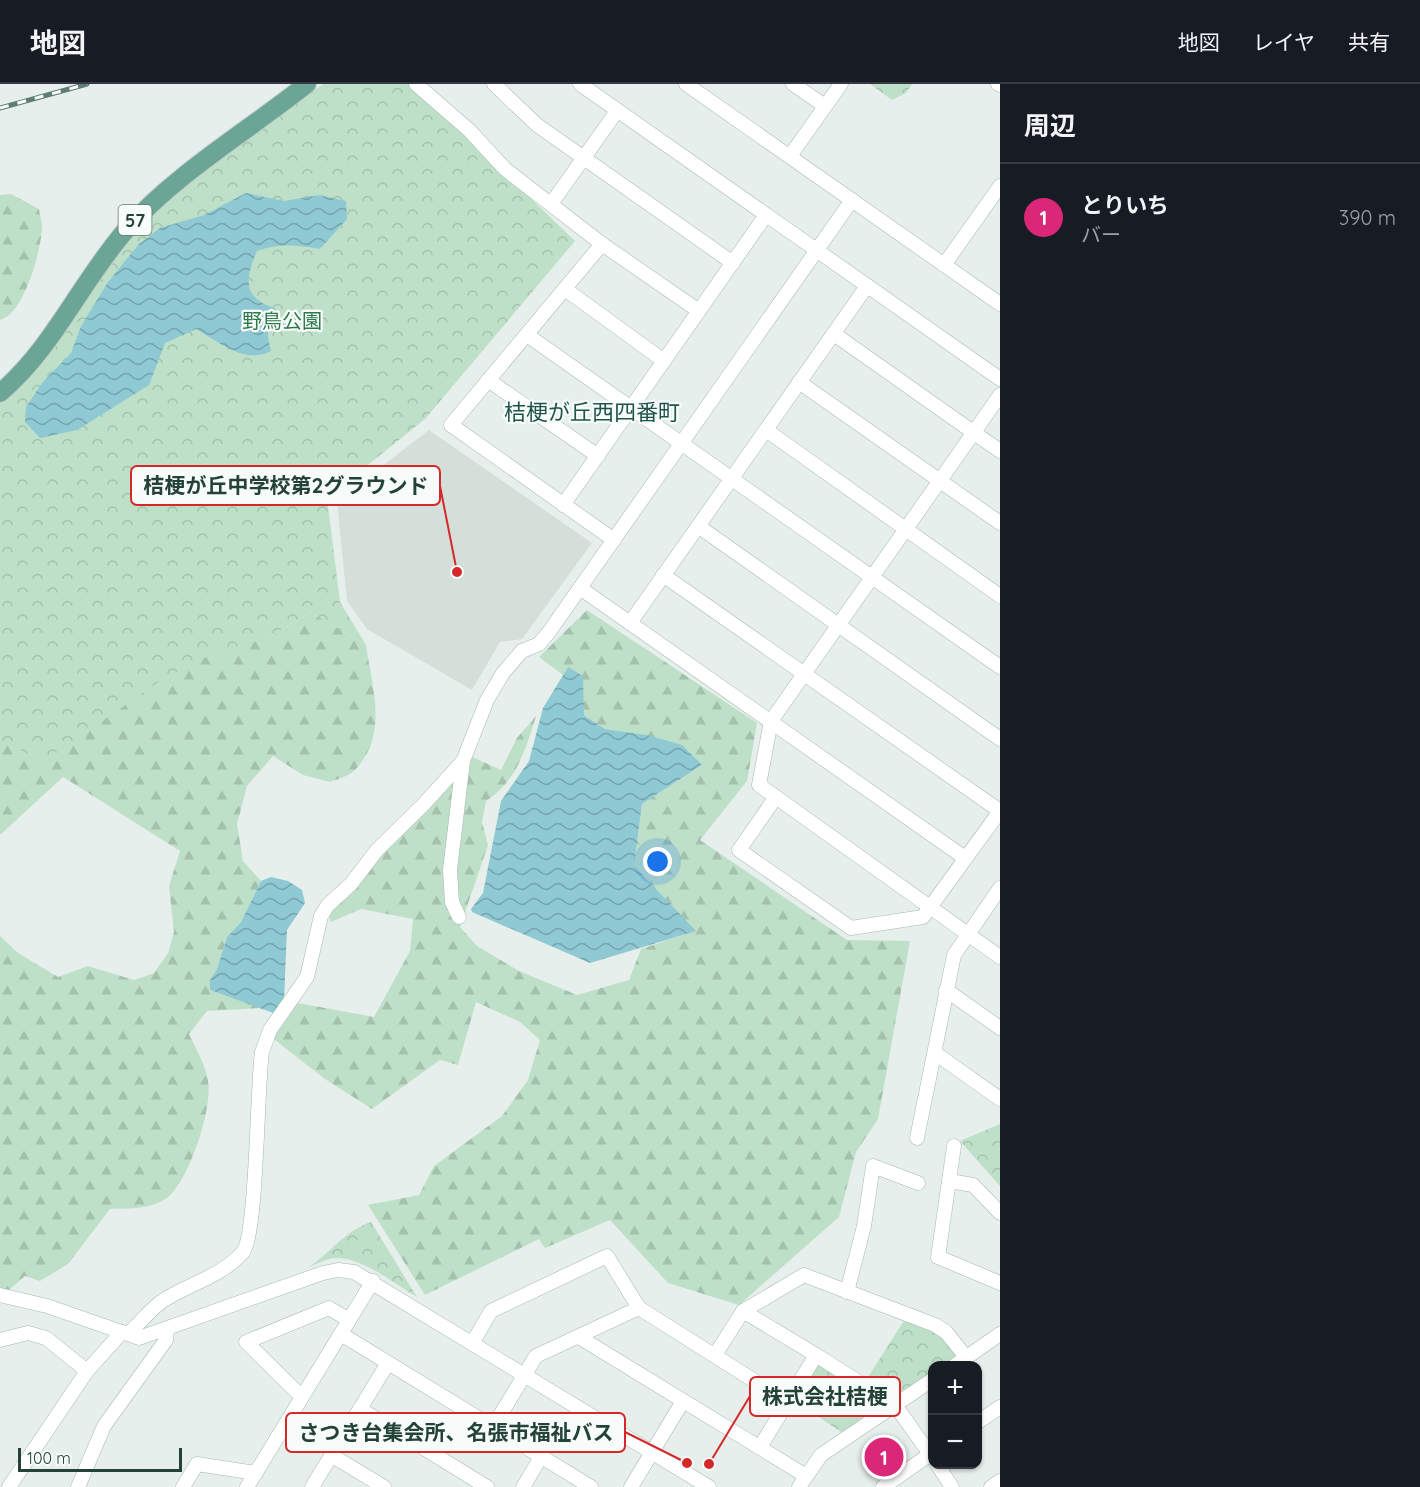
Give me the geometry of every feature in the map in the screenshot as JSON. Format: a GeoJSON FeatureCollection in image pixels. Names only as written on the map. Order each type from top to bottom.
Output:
{"type":"FeatureCollection","features":[{"type":"Feature","properties":{"kind":"main road","name":"57"},"geometry":{"type":"LineString","coordinates":[[0,393],[39,354],[109,251],[136,219],[161,195],[308,84]]}},
{"type":"Feature","properties":{"kind":"street"},"geometry":{"type":"LineString","coordinates":[[416,84],[470,131],[505,169],[602,244],[699,311]]}},
{"type":"Feature","properties":{"kind":"street"},"geometry":{"type":"LineString","coordinates":[[494,84],[524,115],[733,263]]}},
{"type":"Feature","properties":{"kind":"street"},"geometry":{"type":"LineString","coordinates":[[580,84],[1000,379]]}},
{"type":"Feature","properties":{"kind":"street"},"geometry":{"type":"LineString","coordinates":[[686,84],[944,265],[998,298]]}},
{"type":"Feature","properties":{"kind":"street"},"geometry":{"type":"LineString","coordinates":[[793,84],[825,106]]}},
{"type":"Feature","properties":{"kind":"street"},"geometry":{"type":"LineString","coordinates":[[790,156],[841,84]]}},
{"type":"Feature","properties":{"kind":"street"},"geometry":{"type":"LineString","coordinates":[[551,204],[617,111]]}},
{"type":"Feature","properties":{"kind":"street"},"geometry":{"type":"LineString","coordinates":[[944,265],[1000,186]]}},
{"type":"Feature","properties":{"kind":"street"},"geometry":{"type":"LineString","coordinates":[[459,917],[452,902],[450,870],[463,761],[487,700],[503,673],[522,651],[544,640],[852,200]]}},
{"type":"Feature","properties":{"kind":"street"},"geometry":{"type":"LineString","coordinates":[[563,505],[766,215]]}},
{"type":"Feature","properties":{"kind":"street"},"geometry":{"type":"LineString","coordinates":[[602,244],[451,425],[614,540]]}},
{"type":"Feature","properties":{"kind":"street"},"geometry":{"type":"LineString","coordinates":[[630,623],[867,286]]}},
{"type":"Feature","properties":{"kind":"street"},"geometry":{"type":"LineString","coordinates":[[565,289],[664,360]]}},
{"type":"Feature","properties":{"kind":"street"},"geometry":{"type":"LineString","coordinates":[[527,334],[1000,667]]}},
{"type":"Feature","properties":{"kind":"street"},"geometry":{"type":"LineString","coordinates":[[834,334],[1000,451]]}},
{"type":"Feature","properties":{"kind":"street"},"geometry":{"type":"LineString","coordinates":[[488,380],[598,456]]}},
{"type":"Feature","properties":{"kind":"street"},"geometry":{"type":"LineString","coordinates":[[799,382],[1000,523]]}},
{"type":"Feature","properties":{"kind":"street"},"geometry":{"type":"LineString","coordinates":[[1000,395],[771,721],[759,785],[1000,957]]}},
{"type":"Feature","properties":{"kind":"street"},"geometry":{"type":"LineString","coordinates":[[766,430],[1000,596]]}},
{"type":"Feature","properties":{"kind":"street"},"geometry":{"type":"LineString","coordinates":[[698,526],[1000,739]]}},
{"type":"Feature","properties":{"kind":"street"},"geometry":{"type":"LineString","coordinates":[[663,575],[1000,811],[923,917],[851,928],[739,850],[776,797]]}},
{"type":"Feature","properties":{"kind":"street"},"geometry":{"type":"LineString","coordinates":[[580,588],[965,858]]}},
{"type":"Feature","properties":{"kind":"street"},"geometry":{"type":"LineString","coordinates":[[9,1487],[87,1371],[125,1333],[161,1302],[205,1281],[244,1250],[249,1238],[262,1052],[270,1030],[307,977],[321,916],[328,904],[351,884],[377,850],[423,805],[463,761]]}},
{"type":"Feature","properties":{"kind":"street"},"geometry":{"type":"LineString","coordinates":[[917,1138],[954,955],[1000,888]]}},
{"type":"Feature","properties":{"kind":"street"},"geometry":{"type":"LineString","coordinates":[[946,990],[1000,1028]]}},
{"type":"Feature","properties":{"kind":"street"},"geometry":{"type":"LineString","coordinates":[[935,1053],[1000,1099]]}},
{"type":"Feature","properties":{"kind":"street"},"geometry":{"type":"LineString","coordinates":[[954,1146],[938,1257],[1000,1283]]}},
{"type":"Feature","properties":{"kind":"street"},"geometry":{"type":"LineString","coordinates":[[847,1292],[864,1226],[873,1166],[918,1183]]}},
{"type":"Feature","properties":{"kind":"street"},"geometry":{"type":"LineString","coordinates":[[950,1180],[973,1185],[1000,1213]]}},
{"type":"Feature","properties":{"kind":"street"},"geometry":{"type":"LineString","coordinates":[[472,1342],[491,1311],[607,1256],[639,1308],[788,1402]]}},
{"type":"Feature","properties":{"kind":"street"},"geometry":{"type":"LineString","coordinates":[[0,1295],[48,1306],[139,1338],[330,1271],[354,1272],[373,1281],[709,1487]]}},
{"type":"Feature","properties":{"kind":"street"},"geometry":{"type":"LineString","coordinates":[[715,1354],[743,1311],[804,1275],[935,1325],[951,1337],[966,1357]]}},
{"type":"Feature","properties":{"kind":"street"},"geometry":{"type":"LineString","coordinates":[[247,1487],[373,1281]]}},
{"type":"Feature","properties":{"kind":"street"},"geometry":{"type":"LineString","coordinates":[[301,1396],[246,1341],[329,1308],[349,1320]]}},
{"type":"Feature","properties":{"kind":"street"},"geometry":{"type":"LineString","coordinates":[[493,1427],[536,1356],[639,1308]]}},
{"type":"Feature","properties":{"kind":"street"},"geometry":{"type":"LineString","coordinates":[[743,1311],[895,1405],[928,1450]]}},
{"type":"Feature","properties":{"kind":"street"},"geometry":{"type":"LineString","coordinates":[[78,1487],[104,1426],[165,1340],[167,1330]]}},
{"type":"Feature","properties":{"kind":"street"},"geometry":{"type":"LineString","coordinates":[[0,1340],[28,1334],[46,1338],[87,1371]]}},
{"type":"Feature","properties":{"kind":"street"},"geometry":{"type":"LineString","coordinates":[[340,1334],[591,1487]]}},
{"type":"Feature","properties":{"kind":"street"},"geometry":{"type":"LineString","coordinates":[[960,1361],[1000,1334]]}},
{"type":"Feature","properties":{"kind":"street"},"geometry":{"type":"LineString","coordinates":[[579,1337],[760,1448],[802,1481],[821,1455],[928,1383]]}},
{"type":"Feature","properties":{"kind":"street"},"geometry":{"type":"LineString","coordinates":[[760,1448],[816,1355]]}},
{"type":"Feature","properties":{"kind":"street"},"geometry":{"type":"LineString","coordinates":[[312,1487],[388,1363]]}},
{"type":"Feature","properties":{"kind":"street"},"geometry":{"type":"LineString","coordinates":[[631,1487],[683,1401]]}},
{"type":"Feature","properties":{"kind":"street"},"geometry":{"type":"LineString","coordinates":[[982,1419],[1000,1407]]}},
{"type":"Feature","properties":{"kind":"street"},"geometry":{"type":"LineString","coordinates":[[360,1409],[471,1483],[488,1487]]}},
{"type":"Feature","properties":{"kind":"street"},"geometry":{"type":"LineString","coordinates":[[331,1455],[384,1487]]}},
{"type":"Feature","properties":{"kind":"street"},"geometry":{"type":"LineString","coordinates":[[523,1487],[542,1456]]}},
{"type":"Feature","properties":{"kind":"street"},"geometry":{"type":"LineString","coordinates":[[883,1487],[928,1460]]}},
{"type":"Feature","properties":{"kind":"street"},"geometry":{"type":"LineString","coordinates":[[183,1487],[196,1464],[256,1473]]}},
{"type":"Feature","properties":{"kind":"street"},"geometry":{"type":"LineString","coordinates":[[941,1469],[952,1487]]}},
{"type":"Feature","properties":{"kind":"street"},"geometry":{"type":"LineString","coordinates":[[991,1487],[1000,1481]]}},
{"type":"Feature","properties":{"kind":"shaded area"},"geometry":{"type":"Polygon","coordinates":[[[429,430],[592,543],[522,639],[500,642],[472,690],[367,629],[347,601],[337,501],[429,430]]]}},
{"type":"Feature","properties":{"kind":"green space","name":"野鳥公園"},"geometry":{"type":"Polygon","coordinates":[[[323,84],[412,84],[575,241],[425,419],[327,498],[340,602],[366,645],[310,612],[267,639],[216,652],[163,679],[43,762],[5,742],[0,746],[0,400],[128,237],[186,183],[323,84]]]}},
{"type":"Feature","properties":{"kind":"green space"},"geometry":{"type":"Polygon","coordinates":[[[870,84],[912,84],[906,93],[892,100],[870,84]]]}},
{"type":"Feature","properties":{"kind":"green space"},"geometry":{"type":"Polygon","coordinates":[[[11,194],[39,209],[42,228],[35,266],[24,294],[9,315],[0,320],[0,195],[11,194]]]}},
{"type":"Feature","properties":{"kind":"green space"},"geometry":{"type":"Polygon","coordinates":[[[0,400],[267,639],[310,612],[366,645],[376,710],[372,741],[365,756],[350,774],[330,782],[303,775],[273,756],[247,786],[237,824],[243,861],[261,881],[241,922],[227,937],[217,969],[210,980],[210,990],[260,1008],[207,1011],[189,1034],[205,1069],[209,1093],[198,1143],[184,1176],[176,1188],[162,1201],[140,1208],[110,1209],[68,1264],[40,1281],[25,1276],[9,1290],[0,1290],[0,936],[18,953],[58,977],[88,966],[134,980],[154,973],[168,953],[174,932],[169,886],[180,851],[63,777],[0,835],[0,400]]]}},
{"type":"Feature","properties":{"kind":"green space"},"geometry":{"type":"Polygon","coordinates":[[[587,610],[757,723],[747,781],[700,840],[847,940],[910,941],[878,1119],[856,1152],[839,1217],[739,1305],[668,1283],[610,1220],[545,1248],[539,1239],[425,1295],[368,1205],[419,1195],[434,1166],[502,1116],[528,1080],[540,1040],[520,1022],[476,1002],[458,1065],[440,1060],[372,1109],[325,1079],[271,1037],[298,1003],[374,1017],[410,951],[413,919],[361,909],[331,922],[329,916],[331,907],[468,755],[501,770],[517,738],[536,716],[518,764],[505,784],[486,801],[482,822],[488,845],[460,927],[477,946],[519,971],[577,995],[629,980],[641,949],[695,931],[634,867],[642,804],[701,766],[647,735],[605,729],[583,714],[568,667],[563,675],[539,657],[587,610]]]}},
{"type":"Feature","properties":{"kind":"green space"},"geometry":{"type":"Polygon","coordinates":[[[1000,1124],[1000,1186],[960,1141],[1000,1124]]]}},
{"type":"Feature","properties":{"kind":"green space"},"geometry":{"type":"Polygon","coordinates":[[[371,1222],[417,1297],[368,1267],[347,1259],[333,1258],[309,1267],[354,1230],[371,1222]]]}},
{"type":"Feature","properties":{"kind":"green space"},"geometry":{"type":"Polygon","coordinates":[[[905,1319],[944,1337],[956,1353],[955,1358],[950,1361],[928,1361],[928,1375],[893,1397],[866,1380],[905,1319]]]}},
{"type":"Feature","properties":{"kind":"green space"},"geometry":{"type":"Polygon","coordinates":[[[818,1363],[883,1403],[882,1408],[844,1434],[794,1400],[818,1363]]]}},
{"type":"Feature","properties":{"kind":"water"},"geometry":{"type":"Polygon","coordinates":[[[246,193],[284,201],[319,195],[346,201],[347,219],[320,249],[288,246],[257,251],[250,271],[249,286],[257,299],[276,309],[270,319],[268,329],[271,351],[261,355],[242,354],[196,329],[165,343],[149,385],[77,430],[40,438],[25,422],[26,407],[42,383],[71,353],[81,326],[108,282],[139,244],[160,228],[204,215],[246,193]]]}},
{"type":"Feature","properties":{"kind":"water"},"geometry":{"type":"Polygon","coordinates":[[[568,667],[583,676],[584,715],[605,729],[647,735],[682,745],[702,765],[642,804],[634,866],[696,931],[590,963],[472,912],[471,909],[483,893],[501,801],[529,761],[543,708],[568,667]]]}},
{"type":"Feature","properties":{"kind":"water"},"geometry":{"type":"Polygon","coordinates":[[[271,877],[288,881],[302,890],[305,903],[287,930],[284,1000],[276,1014],[210,990],[210,980],[217,969],[227,937],[241,922],[261,881],[271,877]]]}},
{"type":"Feature","properties":{"kind":"railway"},"geometry":{"type":"LineString","coordinates":[[0,108],[87,84]]}},
{"type":"Feature","properties":{"kind":"place","name":"桔梗が丘中学校第2グラウンド"},"geometry":{"type":"Point","coordinates":[457,572]}},
{"type":"Feature","properties":{"kind":"place","name":"とりいち"},"geometry":{"type":"Point","coordinates":[884,1457]}},
{"type":"Feature","properties":{"kind":"place","name":"さつき台集会所、名張市福祉バス"},"geometry":{"type":"Point","coordinates":[687,1463]}},
{"type":"Feature","properties":{"kind":"place","name":"株式会社桔梗"},"geometry":{"type":"Point","coordinates":[709,1464]}},
{"type":"Feature","properties":{"kind":"district","name":"桔梗が丘西四番町"},"geometry":{"type":"Point","coordinates":[592,412]}}]}
